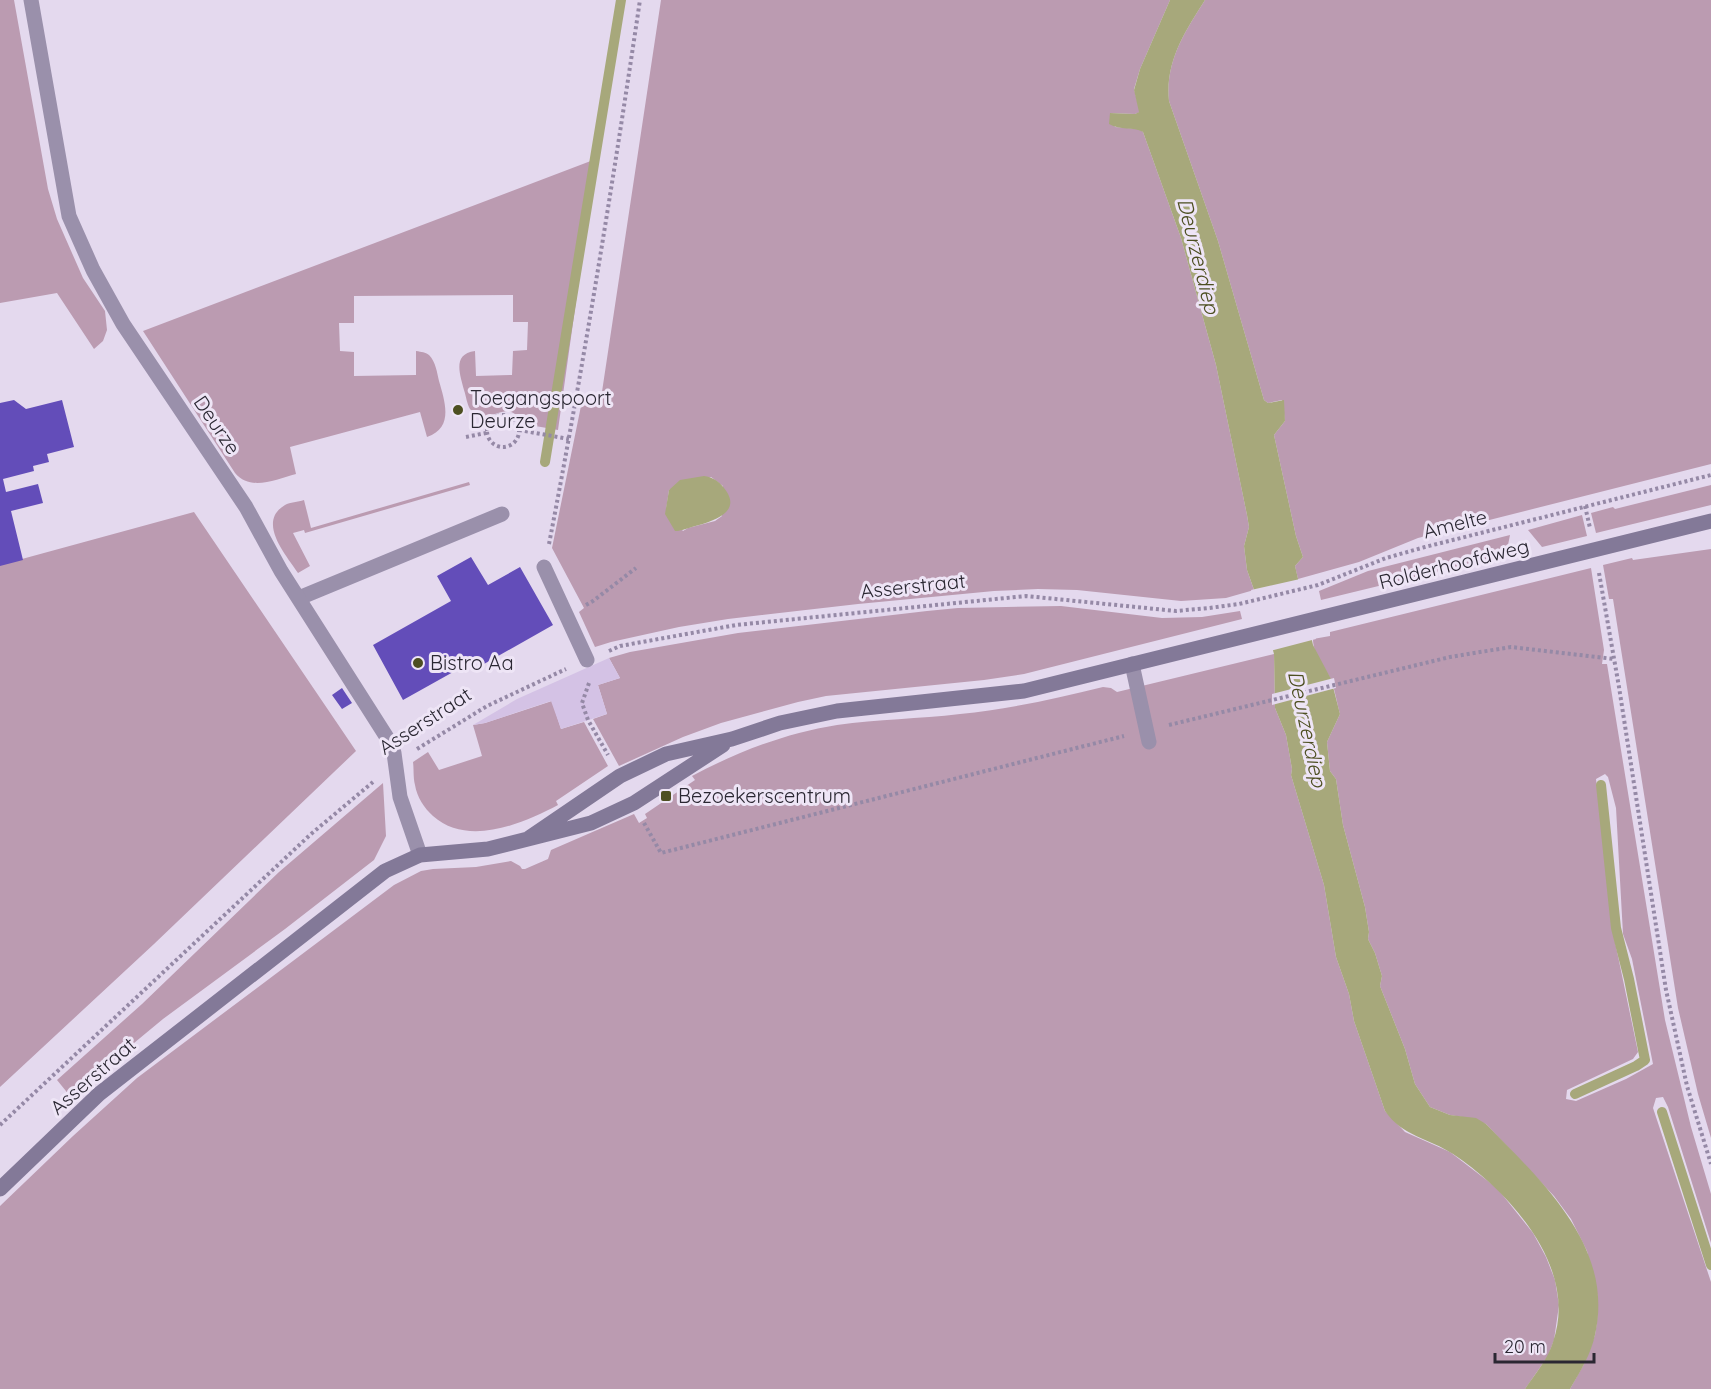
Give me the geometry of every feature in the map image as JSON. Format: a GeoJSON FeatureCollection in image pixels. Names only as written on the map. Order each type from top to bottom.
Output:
{"type":"FeatureCollection","features":[{"type":"Feature","properties":{"kind":"main road","name":"Rolderhoofdweg"},"geometry":{"type":"LineString","coordinates":[[1206,645],[1711,521]]}},
{"type":"Feature","properties":{"kind":"main road","name":"Asserstraat"},"geometry":{"type":"LineString","coordinates":[[529,838],[620,776],[666,754],[732,739],[780,723],[837,711],[1023,691],[1206,645]]}},
{"type":"Feature","properties":{"kind":"main road","name":"Asserstraat"},"geometry":{"type":"LineString","coordinates":[[0,1190],[99,1094],[385,871],[420,855],[488,849],[591,823],[634,803],[732,739]]}},
{"type":"Feature","properties":{"kind":"street","name":"Deurze"},"geometry":{"type":"LineString","coordinates":[[31,0],[69,216],[93,270],[123,324],[246,507],[281,571],[386,736],[394,753],[400,797],[420,855]]}},
{"type":"Feature","properties":{"kind":"street"},"geometry":{"type":"LineString","coordinates":[[299,598],[502,514]]}},
{"type":"Feature","properties":{"kind":"street"},"geometry":{"type":"LineString","coordinates":[[544,567],[587,660]]}},
{"type":"Feature","properties":{"kind":"street"},"geometry":{"type":"LineString","coordinates":[[1132,664],[1149,742]]}},
{"type":"Feature","properties":{"kind":"path"},"geometry":{"type":"LineString","coordinates":[[544,567],[613,183],[640,0]]}},
{"type":"Feature","properties":{"kind":"path"},"geometry":{"type":"LineString","coordinates":[[522,430],[516,441],[507,447],[491,443],[486,433],[486,428],[492,419],[501,414],[516,420],[522,430],[567,438]]}},
{"type":"Feature","properties":{"kind":"path"},"geometry":{"type":"LineString","coordinates":[[466,437],[486,433]]}},
{"type":"Feature","properties":{"kind":"path","name":"Amelte"},"geometry":{"type":"LineString","coordinates":[[1209,608],[1239,604],[1318,585],[1386,558],[1425,547],[1711,475]]}},
{"type":"Feature","properties":{"kind":"path"},"geometry":{"type":"LineString","coordinates":[[1585,506],[1614,659],[1666,990],[1687,1086],[1711,1164]]}},
{"type":"Feature","properties":{"kind":"path"},"geometry":{"type":"LineString","coordinates":[[567,614],[593,601],[636,568]]}},
{"type":"Feature","properties":{"kind":"path","name":"Asserstraat"},"geometry":{"type":"LineString","coordinates":[[0,1125],[311,834],[396,763],[487,706],[587,660],[620,646],[736,626],[1026,596],[1176,611],[1209,608]]}},
{"type":"Feature","properties":{"kind":"path"},"geometry":{"type":"LineString","coordinates":[[1160,727],[1450,657],[1511,647],[1614,659]]}},
{"type":"Feature","properties":{"kind":"path"},"geometry":{"type":"LineString","coordinates":[[587,660],[591,672],[589,688],[582,703],[588,720],[620,776]]}},
{"type":"Feature","properties":{"kind":"path"},"geometry":{"type":"LineString","coordinates":[[634,803],[661,853],[1131,734]]}},
{"type":"Feature","properties":{"kind":"shaded area"},"geometry":{"type":"Polygon","coordinates":[[[0,0],[14,0],[48,189],[57,219],[83,278],[105,311],[107,330],[103,341],[94,349],[57,293],[0,303],[0,0]]]}},
{"type":"Feature","properties":{"kind":"shaded area"},"geometry":{"type":"Polygon","coordinates":[[[661,0],[1170,0],[1140,69],[1134,89],[1140,112],[1135,114],[1110,113],[1115,127],[1139,129],[1143,132],[1181,238],[1216,365],[1247,515],[1249,527],[1244,546],[1247,570],[1254,590],[1226,598],[1181,601],[1077,590],[994,591],[728,619],[679,627],[595,647],[579,612],[584,608],[552,548],[582,401],[600,405],[661,0]],[[711,477],[669,490],[666,510],[683,531],[715,521],[722,516],[723,486],[711,477]]]}},
{"type":"Feature","properties":{"kind":"shaded area"},"geometry":{"type":"Polygon","coordinates":[[[1205,0],[1711,0],[1711,464],[1418,538],[1359,562],[1298,579],[1295,566],[1303,557],[1296,536],[1274,435],[1285,421],[1282,400],[1268,403],[1264,400],[1218,241],[1169,101],[1173,60],[1184,35],[1205,0]]]}},
{"type":"Feature","properties":{"kind":"shaded area"},"geometry":{"type":"Polygon","coordinates":[[[596,159],[558,430],[524,424],[519,417],[510,412],[482,417],[473,412],[468,405],[459,366],[463,356],[475,351],[476,376],[512,375],[513,351],[527,350],[528,322],[513,322],[513,295],[354,296],[354,323],[339,323],[340,351],[354,352],[354,376],[416,375],[416,351],[428,354],[435,364],[445,406],[444,421],[441,427],[436,433],[427,437],[420,412],[290,447],[296,474],[272,481],[248,482],[235,473],[143,331],[596,159]]]}},
{"type":"Feature","properties":{"kind":"shaded area"},"geometry":{"type":"Polygon","coordinates":[[[469,482],[470,485],[305,533],[304,530],[293,533],[310,566],[298,573],[281,548],[273,530],[273,520],[277,512],[285,505],[304,500],[311,528],[469,482]]]}},
{"type":"Feature","properties":{"kind":"shaded area"},"geometry":{"type":"Polygon","coordinates":[[[1711,485],[1711,505],[1596,533],[1591,513],[1711,485]]]}},
{"type":"Feature","properties":{"kind":"shaded area"},"geometry":{"type":"Polygon","coordinates":[[[194,512],[356,751],[0,1087],[0,565],[194,512]]]}},
{"type":"Feature","properties":{"kind":"shaded area"},"geometry":{"type":"Polygon","coordinates":[[[1582,515],[1587,536],[1542,547],[1528,530],[1582,515]]]}},
{"type":"Feature","properties":{"kind":"shaded area"},"geometry":{"type":"Polygon","coordinates":[[[1510,535],[1506,555],[1321,600],[1319,591],[1368,571],[1510,535]]]}},
{"type":"Feature","properties":{"kind":"shaded area"},"geometry":{"type":"Polygon","coordinates":[[[1711,549],[1711,1138],[1678,1008],[1613,599],[1609,599],[1603,565],[1632,558],[1633,560],[1711,549]]]}},
{"type":"Feature","properties":{"kind":"shaded area"},"geometry":{"type":"Polygon","coordinates":[[[1591,568],[1604,650],[1602,664],[1607,664],[1665,1020],[1691,1127],[1711,1194],[1711,1243],[1668,1107],[1663,1097],[1656,1098],[1653,1108],[1711,1282],[1711,1389],[1570,1389],[1584,1364],[1595,1335],[1598,1298],[1587,1251],[1571,1219],[1554,1196],[1486,1124],[1450,1115],[1430,1107],[1415,1084],[1405,1049],[1380,986],[1382,976],[1368,939],[1365,907],[1343,825],[1336,779],[1330,771],[1327,742],[1340,714],[1329,675],[1317,655],[1313,639],[1330,636],[1330,632],[1591,568]],[[1605,774],[1596,779],[1614,937],[1638,1052],[1633,1059],[1567,1090],[1566,1099],[1576,1101],[1626,1079],[1653,1064],[1632,959],[1623,934],[1616,808],[1608,777],[1605,774]]]}},
{"type":"Feature","properties":{"kind":"shaded area"},"geometry":{"type":"Polygon","coordinates":[[[1061,606],[1162,618],[1202,617],[1240,611],[1242,619],[1024,674],[826,696],[798,702],[721,723],[683,737],[619,766],[593,719],[607,714],[598,685],[620,678],[609,658],[630,652],[738,633],[927,611],[958,608],[1061,606]]]}},
{"type":"Feature","properties":{"kind":"shaded area"},"geometry":{"type":"Polygon","coordinates":[[[1274,654],[1275,708],[1286,735],[1291,775],[1324,885],[1336,957],[1349,994],[1354,1021],[1385,1111],[1405,1132],[1450,1152],[1497,1188],[1533,1233],[1555,1280],[1559,1305],[1554,1340],[1548,1356],[1525,1389],[0,1389],[0,1206],[137,1078],[394,885],[421,871],[433,869],[476,867],[511,861],[525,869],[548,859],[551,850],[634,814],[639,823],[647,818],[645,814],[695,780],[692,776],[744,751],[799,733],[852,723],[945,716],[996,709],[1103,687],[1117,692],[1274,654]]]}},
{"type":"Feature","properties":{"kind":"shaded area"},"geometry":{"type":"Polygon","coordinates":[[[609,658],[620,678],[598,685],[607,714],[561,729],[551,701],[473,725],[517,699],[609,658]]]}},
{"type":"Feature","properties":{"kind":"shaded area"},"geometry":{"type":"Polygon","coordinates":[[[552,701],[561,729],[584,722],[608,766],[556,801],[558,805],[512,825],[478,831],[462,830],[447,825],[433,816],[419,798],[414,779],[413,762],[428,752],[439,770],[482,756],[473,725],[552,701]]]}},
{"type":"Feature","properties":{"kind":"shaded area"},"geometry":{"type":"Polygon","coordinates":[[[383,783],[386,836],[374,860],[163,1019],[70,1096],[57,1080],[142,1004],[279,872],[383,783]]]}},
{"type":"Feature","properties":{"kind":"water","name":"Deurzerdiep"},"geometry":{"type":"Polygon","coordinates":[[[1170,0],[1205,0],[1184,35],[1173,60],[1169,101],[1218,241],[1264,400],[1268,403],[1284,400],[1285,421],[1274,435],[1296,536],[1303,557],[1295,566],[1313,645],[1331,679],[1340,714],[1327,742],[1330,771],[1336,779],[1343,825],[1365,907],[1368,939],[1382,976],[1380,986],[1405,1049],[1415,1084],[1430,1107],[1450,1115],[1476,1118],[1486,1124],[1550,1192],[1584,1244],[1594,1272],[1598,1303],[1595,1335],[1585,1363],[1570,1389],[1525,1389],[1551,1348],[1559,1314],[1556,1287],[1548,1260],[1534,1234],[1517,1211],[1475,1170],[1453,1154],[1408,1132],[1392,1120],[1385,1111],[1354,1021],[1349,994],[1336,957],[1324,885],[1291,775],[1286,735],[1275,708],[1274,654],[1247,570],[1244,546],[1249,527],[1216,365],[1181,238],[1143,132],[1109,124],[1110,113],[1135,114],[1139,112],[1134,90],[1140,69],[1170,0]]]}},
{"type":"Feature","properties":{"kind":"water"},"geometry":{"type":"Polygon","coordinates":[[[704,476],[720,483],[724,488],[729,497],[730,505],[727,511],[713,520],[675,531],[665,514],[669,490],[680,480],[704,476]]]}},
{"type":"Feature","properties":{"kind":"pier"},"geometry":{"type":"Polygon","coordinates":[[[1300,579],[1316,639],[1270,651],[1251,590],[1300,579]]]}},
{"type":"Feature","properties":{"kind":"pier"},"geometry":{"type":"Polygon","coordinates":[[[1334,678],[1336,688],[1272,705],[1272,694],[1334,678]]]}},
{"type":"Feature","properties":{"kind":"building"},"geometry":{"type":"Polygon","coordinates":[[[14,400],[26,409],[62,400],[74,447],[47,454],[49,462],[33,466],[34,471],[3,479],[6,492],[38,484],[43,503],[11,511],[23,560],[0,566],[0,403],[14,400]]]}},
{"type":"Feature","properties":{"kind":"building"},"geometry":{"type":"Polygon","coordinates":[[[471,557],[488,585],[520,567],[553,625],[484,664],[480,657],[403,700],[373,645],[451,601],[437,576],[471,557]]]}},
{"type":"Feature","properties":{"kind":"building"},"geometry":{"type":"Polygon","coordinates":[[[342,688],[352,703],[342,709],[332,695],[342,688]]]}},
{"type":"Feature","properties":{"kind":"waterway"},"geometry":{"type":"LineString","coordinates":[[545,462],[621,0]]}},
{"type":"Feature","properties":{"kind":"waterway"},"geometry":{"type":"LineString","coordinates":[[1575,1094],[1645,1060],[1616,928],[1601,785]]}},
{"type":"Feature","properties":{"kind":"waterway"},"geometry":{"type":"LineString","coordinates":[[1662,1112],[1711,1265]]}},
{"type":"Feature","properties":{"kind":"place","name":"Toegangspoort Deurze"},"geometry":{"type":"Point","coordinates":[458,410]}},
{"type":"Feature","properties":{"kind":"place","name":"Bistro Aa"},"geometry":{"type":"Point","coordinates":[418,663]}},
{"type":"Feature","properties":{"kind":"place","name":"Bezoekerscentrum"},"geometry":{"type":"Point","coordinates":[666,796]}}]}
